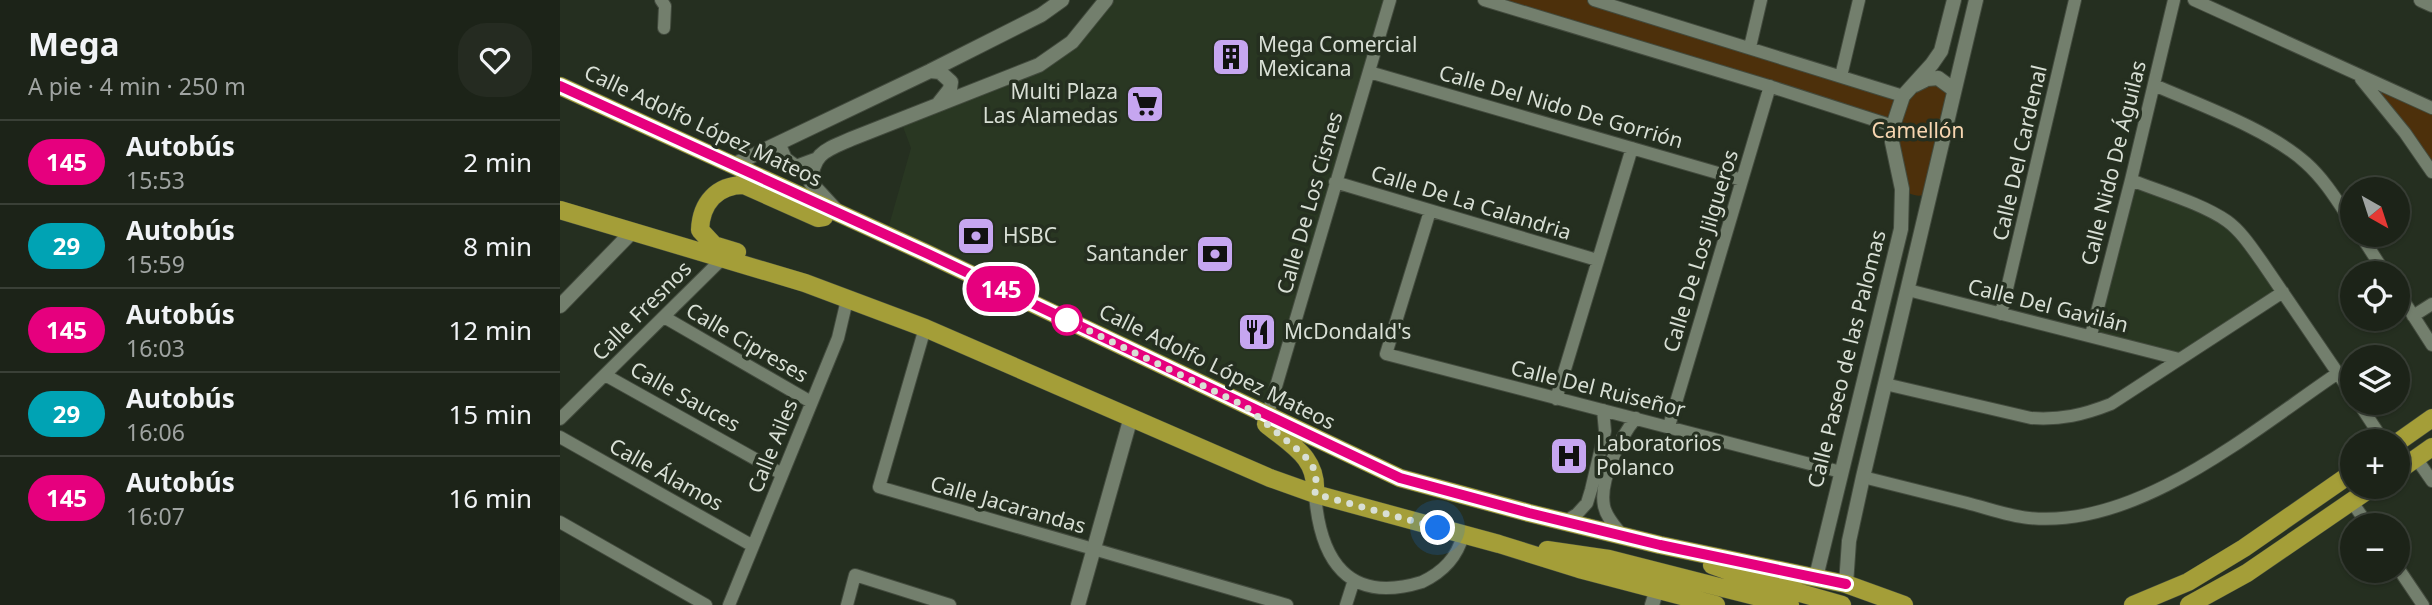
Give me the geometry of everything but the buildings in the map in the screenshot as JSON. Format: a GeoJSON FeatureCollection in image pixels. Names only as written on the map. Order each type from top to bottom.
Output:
{"type":"FeatureCollection","features":[{"type":"Feature","properties":{"kind":"main road","name":"Calle Adolfo López Mateos"},"geometry":{"type":"LineString","coordinates":[[560,86],[735,164],[1400,478],[1660,545],[1846,584],[1903,605]]}},
{"type":"Feature","properties":{"kind":"main road"},"geometry":{"type":"LineString","coordinates":[[841,216],[818,218],[744,185],[733,185],[720,190],[706,203],[700,230],[714,244],[761,259],[806,283],[925,328],[1270,478],[1315,494],[1499,544],[1579,569],[1654,597],[1716,605]]}},
{"type":"Feature","properties":{"kind":"main road"},"geometry":{"type":"LineString","coordinates":[[560,211],[806,283]]}},
{"type":"Feature","properties":{"kind":"main road"},"geometry":{"type":"LineString","coordinates":[[1245,406],[1304,455],[1313,467],[1316,478],[1315,494]]}},
{"type":"Feature","properties":{"kind":"main road"},"geometry":{"type":"LineString","coordinates":[[2410,434],[2432,418]]}},
{"type":"Feature","properties":{"kind":"main road"},"geometry":{"type":"LineString","coordinates":[[2410,462],[2432,447]]}},
{"type":"Feature","properties":{"kind":"main road"},"geometry":{"type":"LineString","coordinates":[[2133,605],[2188,582],[2244,548],[2340,481]]}},
{"type":"Feature","properties":{"kind":"main road"},"geometry":{"type":"LineString","coordinates":[[2189,605],[2247,573],[2356,499]]}},
{"type":"Feature","properties":{"kind":"main road"},"geometry":{"type":"LineString","coordinates":[[1499,544],[1609,559],[1790,605]]}},
{"type":"Feature","properties":{"kind":"main road"},"geometry":{"type":"LineString","coordinates":[[1660,545],[1748,578],[1842,605]]}},
{"type":"Feature","properties":{"kind":"street"},"geometry":{"type":"LineString","coordinates":[[661,0],[665,6],[664,28]]}},
{"type":"Feature","properties":{"kind":"street"},"geometry":{"type":"LineString","coordinates":[[735,164],[930,71],[1041,15],[1062,0]]}},
{"type":"Feature","properties":{"kind":"street"},"geometry":{"type":"LineString","coordinates":[[779,145],[785,159],[796,167],[815,160],[829,148],[1039,65],[1058,54],[1087,26],[1107,0]]}},
{"type":"Feature","properties":{"kind":"street","name":"Calle De Los Cisnes"},"geometry":{"type":"LineString","coordinates":[[1267,416],[1390,0]]}},
{"type":"Feature","properties":{"kind":"street"},"geometry":{"type":"LineString","coordinates":[[1484,0],[1894,126]]}},
{"type":"Feature","properties":{"kind":"street"},"geometry":{"type":"LineString","coordinates":[[1594,0],[1841,76],[1908,91],[1927,79],[1938,78],[1954,89]]}},
{"type":"Feature","properties":{"kind":"street"},"geometry":{"type":"LineString","coordinates":[[1750,47],[1761,0]]}},
{"type":"Feature","properties":{"kind":"street"},"geometry":{"type":"LineString","coordinates":[[1841,76],[1859,0]]}},
{"type":"Feature","properties":{"kind":"street","name":"Calle Paseo de las Palomas"},"geometry":{"type":"LineString","coordinates":[[1816,577],[1901,229],[1902,190],[1892,142],[1894,126],[1908,91],[1941,51],[1954,0]]}},
{"type":"Feature","properties":{"kind":"street","name":"Calle Paseo de las Palomas"},"geometry":{"type":"LineString","coordinates":[[1846,584],[1849,541],[1863,477],[1976,0]]}},
{"type":"Feature","properties":{"kind":"street","name":"Calle Del Cardenal"},"geometry":{"type":"LineString","coordinates":[[2001,314],[2075,0]]}},
{"type":"Feature","properties":{"kind":"street","name":"Calle Nido De Águilas"},"geometry":{"type":"LineString","coordinates":[[2091,335],[2132,180],[2174,0]]}},
{"type":"Feature","properties":{"kind":"street"},"geometry":{"type":"LineString","coordinates":[[2194,0],[2432,108]]}},
{"type":"Feature","properties":{"kind":"street"},"geometry":{"type":"LineString","coordinates":[[2421,0],[2432,5]]}},
{"type":"Feature","properties":{"kind":"street"},"geometry":{"type":"LineString","coordinates":[[930,71],[940,72],[951,82],[947,96],[938,104]]}},
{"type":"Feature","properties":{"kind":"street","name":"Calle Del Nido De Gorrión"},"geometry":{"type":"LineString","coordinates":[[1369,72],[1742,180]]}},
{"type":"Feature","properties":{"kind":"street"},"geometry":{"type":"LineString","coordinates":[[2358,76],[2399,125],[2432,172]]}},
{"type":"Feature","properties":{"kind":"street"},"geometry":{"type":"LineString","coordinates":[[2154,85],[2274,140],[2308,164],[2340,205]]}},
{"type":"Feature","properties":{"kind":"street","name":"Calle De Los Jilgueros"},"geometry":{"type":"LineString","coordinates":[[1669,426],[1770,86]]}},
{"type":"Feature","properties":{"kind":"street"},"geometry":{"type":"LineString","coordinates":[[1556,399],[1632,148]]}},
{"type":"Feature","properties":{"kind":"street"},"geometry":{"type":"LineString","coordinates":[[815,160],[811,183],[841,216]]}},
{"type":"Feature","properties":{"kind":"street"},"geometry":{"type":"LineString","coordinates":[[2132,180],[2228,222],[2248,242],[2340,376]]}},
{"type":"Feature","properties":{"kind":"street","name":"Calle De La Calandria"},"geometry":{"type":"LineString","coordinates":[[1335,182],[1597,260]]}},
{"type":"Feature","properties":{"kind":"street"},"geometry":{"type":"LineString","coordinates":[[1902,190],[1921,196],[1931,188]]}},
{"type":"Feature","properties":{"kind":"street","name":"Calle Del Ruiseñor"},"geometry":{"type":"LineString","coordinates":[[1430,211],[1386,355],[1841,472]]}},
{"type":"Feature","properties":{"kind":"street"},"geometry":{"type":"LineString","coordinates":[[560,306],[632,232]]}},
{"type":"Feature","properties":{"kind":"street","name":"Calle Fresnos"},"geometry":{"type":"LineString","coordinates":[[560,419],[721,260]]}},
{"type":"Feature","properties":{"kind":"street","name":"Calle Del Gavilán"},"geometry":{"type":"LineString","coordinates":[[1908,290],[2179,359]]}},
{"type":"Feature","properties":{"kind":"street"},"geometry":{"type":"LineString","coordinates":[[1885,384],[2031,418],[2055,420],[2086,413],[2111,404],[2283,292]]}},
{"type":"Feature","properties":{"kind":"street","name":"Calle Ailes"},"geometry":{"type":"LineString","coordinates":[[729,605],[838,338],[847,300]]}},
{"type":"Feature","properties":{"kind":"street"},"geometry":{"type":"LineString","coordinates":[[2413,316],[2432,304]]}},
{"type":"Feature","properties":{"kind":"street"},"geometry":{"type":"LineString","coordinates":[[2410,311],[2432,345]]}},
{"type":"Feature","properties":{"kind":"street","name":"Calle Cipreses"},"geometry":{"type":"LineString","coordinates":[[664,317],[811,402]]}},
{"type":"Feature","properties":{"kind":"street","name":"Calle Jacarandas"},"geometry":{"type":"LineString","coordinates":[[925,328],[879,487],[1287,605]]}},
{"type":"Feature","properties":{"kind":"street"},"geometry":{"type":"LineString","coordinates":[[1863,477],[2029,518],[2062,518],[2109,509],[2149,495],[2194,470],[2338,373]]}},
{"type":"Feature","properties":{"kind":"street","name":"Calle Sauces"},"geometry":{"type":"LineString","coordinates":[[605,375],[782,474]]}},
{"type":"Feature","properties":{"kind":"street"},"geometry":{"type":"LineString","coordinates":[[1564,522],[1577,514],[1587,503],[1605,431],[1603,410]]}},
{"type":"Feature","properties":{"kind":"street"},"geometry":{"type":"LineString","coordinates":[[1078,605],[1131,416]]}},
{"type":"Feature","properties":{"kind":"street"},"geometry":{"type":"LineString","coordinates":[[1622,535],[1604,507],[1604,492],[1616,446],[1636,418]]}},
{"type":"Feature","properties":{"kind":"street","name":"Calle Álamos"},"geometry":{"type":"LineString","coordinates":[[560,437],[753,546]]}},
{"type":"Feature","properties":{"kind":"street"},"geometry":{"type":"LineString","coordinates":[[2416,458],[2432,481]]}},
{"type":"Feature","properties":{"kind":"street"},"geometry":{"type":"LineString","coordinates":[[1315,494],[1317,519],[1333,564],[1353,583],[1382,599],[1427,579],[1446,565],[1458,552],[1462,535]]}},
{"type":"Feature","properties":{"kind":"street"},"geometry":{"type":"LineString","coordinates":[[2352,502],[2360,513]]}},
{"type":"Feature","properties":{"kind":"street"},"geometry":{"type":"LineString","coordinates":[[1587,503],[1604,507]]}},
{"type":"Feature","properties":{"kind":"street"},"geometry":{"type":"LineString","coordinates":[[560,522],[706,605]]}},
{"type":"Feature","properties":{"kind":"street"},"geometry":{"type":"LineString","coordinates":[[1825,538],[1836,549],[1849,541]]}},
{"type":"Feature","properties":{"kind":"street"},"geometry":{"type":"LineString","coordinates":[[846,605],[855,575],[950,605]]}},
{"type":"Feature","properties":{"kind":"street"},"geometry":{"type":"LineString","coordinates":[[1346,605],[1353,583]]}},
{"type":"Feature","properties":{"kind":"street"},"geometry":{"type":"LineString","coordinates":[[2408,583],[2423,605]]}},
{"type":"Feature","properties":{"kind":"shaded area"},"geometry":{"type":"Polygon","coordinates":[[[1106,0],[1390,0],[1267,417],[886,236],[911,148],[900,119],[1039,65],[1106,0]]]}},
{"type":"Feature","properties":{"kind":"shaded area"},"geometry":{"type":"Polygon","coordinates":[[[2131,180],[2228,221],[2283,292],[2179,359],[2091,335],[2131,180]]]}},
{"type":"Feature","properties":{"kind":"shaded area","name":"Laboratorios Polanco"},"geometry":{"type":"Polygon","coordinates":[[[1554,441],[1589,451],[1584,469],[1549,460],[1554,441]]]}},
{"type":"Feature","properties":{"kind":"green space","name":"Camellón"},"geometry":{"type":"Polygon","coordinates":[[[1484,0],[1593,0],[1903,95],[1927,79],[1953,89],[1926,194],[1911,194],[1902,189],[1893,126],[1484,0]]]}},
{"type":"Feature","properties":{"kind":"green space"},"geometry":{"type":"Polygon","coordinates":[[[2359,77],[2432,108],[2432,172],[2359,77]]]}},
{"type":"Feature","properties":{"kind":"bus line","name":"145"},"geometry":{"type":"LineString","coordinates":[[560,86],[735,164],[841,216],[1142,354],[1225,397],[1381,471],[1529,513],[1660,545],[1846,584]]}},
{"type":"Feature","properties":{"kind":"place","name":"Mega Comercial Mexicana"},"geometry":{"type":"Point","coordinates":[1231,57]}},
{"type":"Feature","properties":{"kind":"place","name":"Multi Plaza Las Alamedas"},"geometry":{"type":"Point","coordinates":[1145,104]}},
{"type":"Feature","properties":{"kind":"place","name":"HSBC"},"geometry":{"type":"Point","coordinates":[976,236]}},
{"type":"Feature","properties":{"kind":"place","name":"Santander"},"geometry":{"type":"Point","coordinates":[1215,254]}},
{"type":"Feature","properties":{"kind":"place","name":"McDondald's"},"geometry":{"type":"Point","coordinates":[1257,332]}},
{"type":"Feature","properties":{"kind":"place","name":"Laboratorios Polanco"},"geometry":{"type":"Point","coordinates":[1569,456]}},
{"type":"Feature","properties":{"kind":"route"},"geometry":{"type":"LineString","coordinates":[[1067,320],[1245,406],[1304,455],[1313,467],[1316,478],[1315,494],[1438,528]]}}]}
